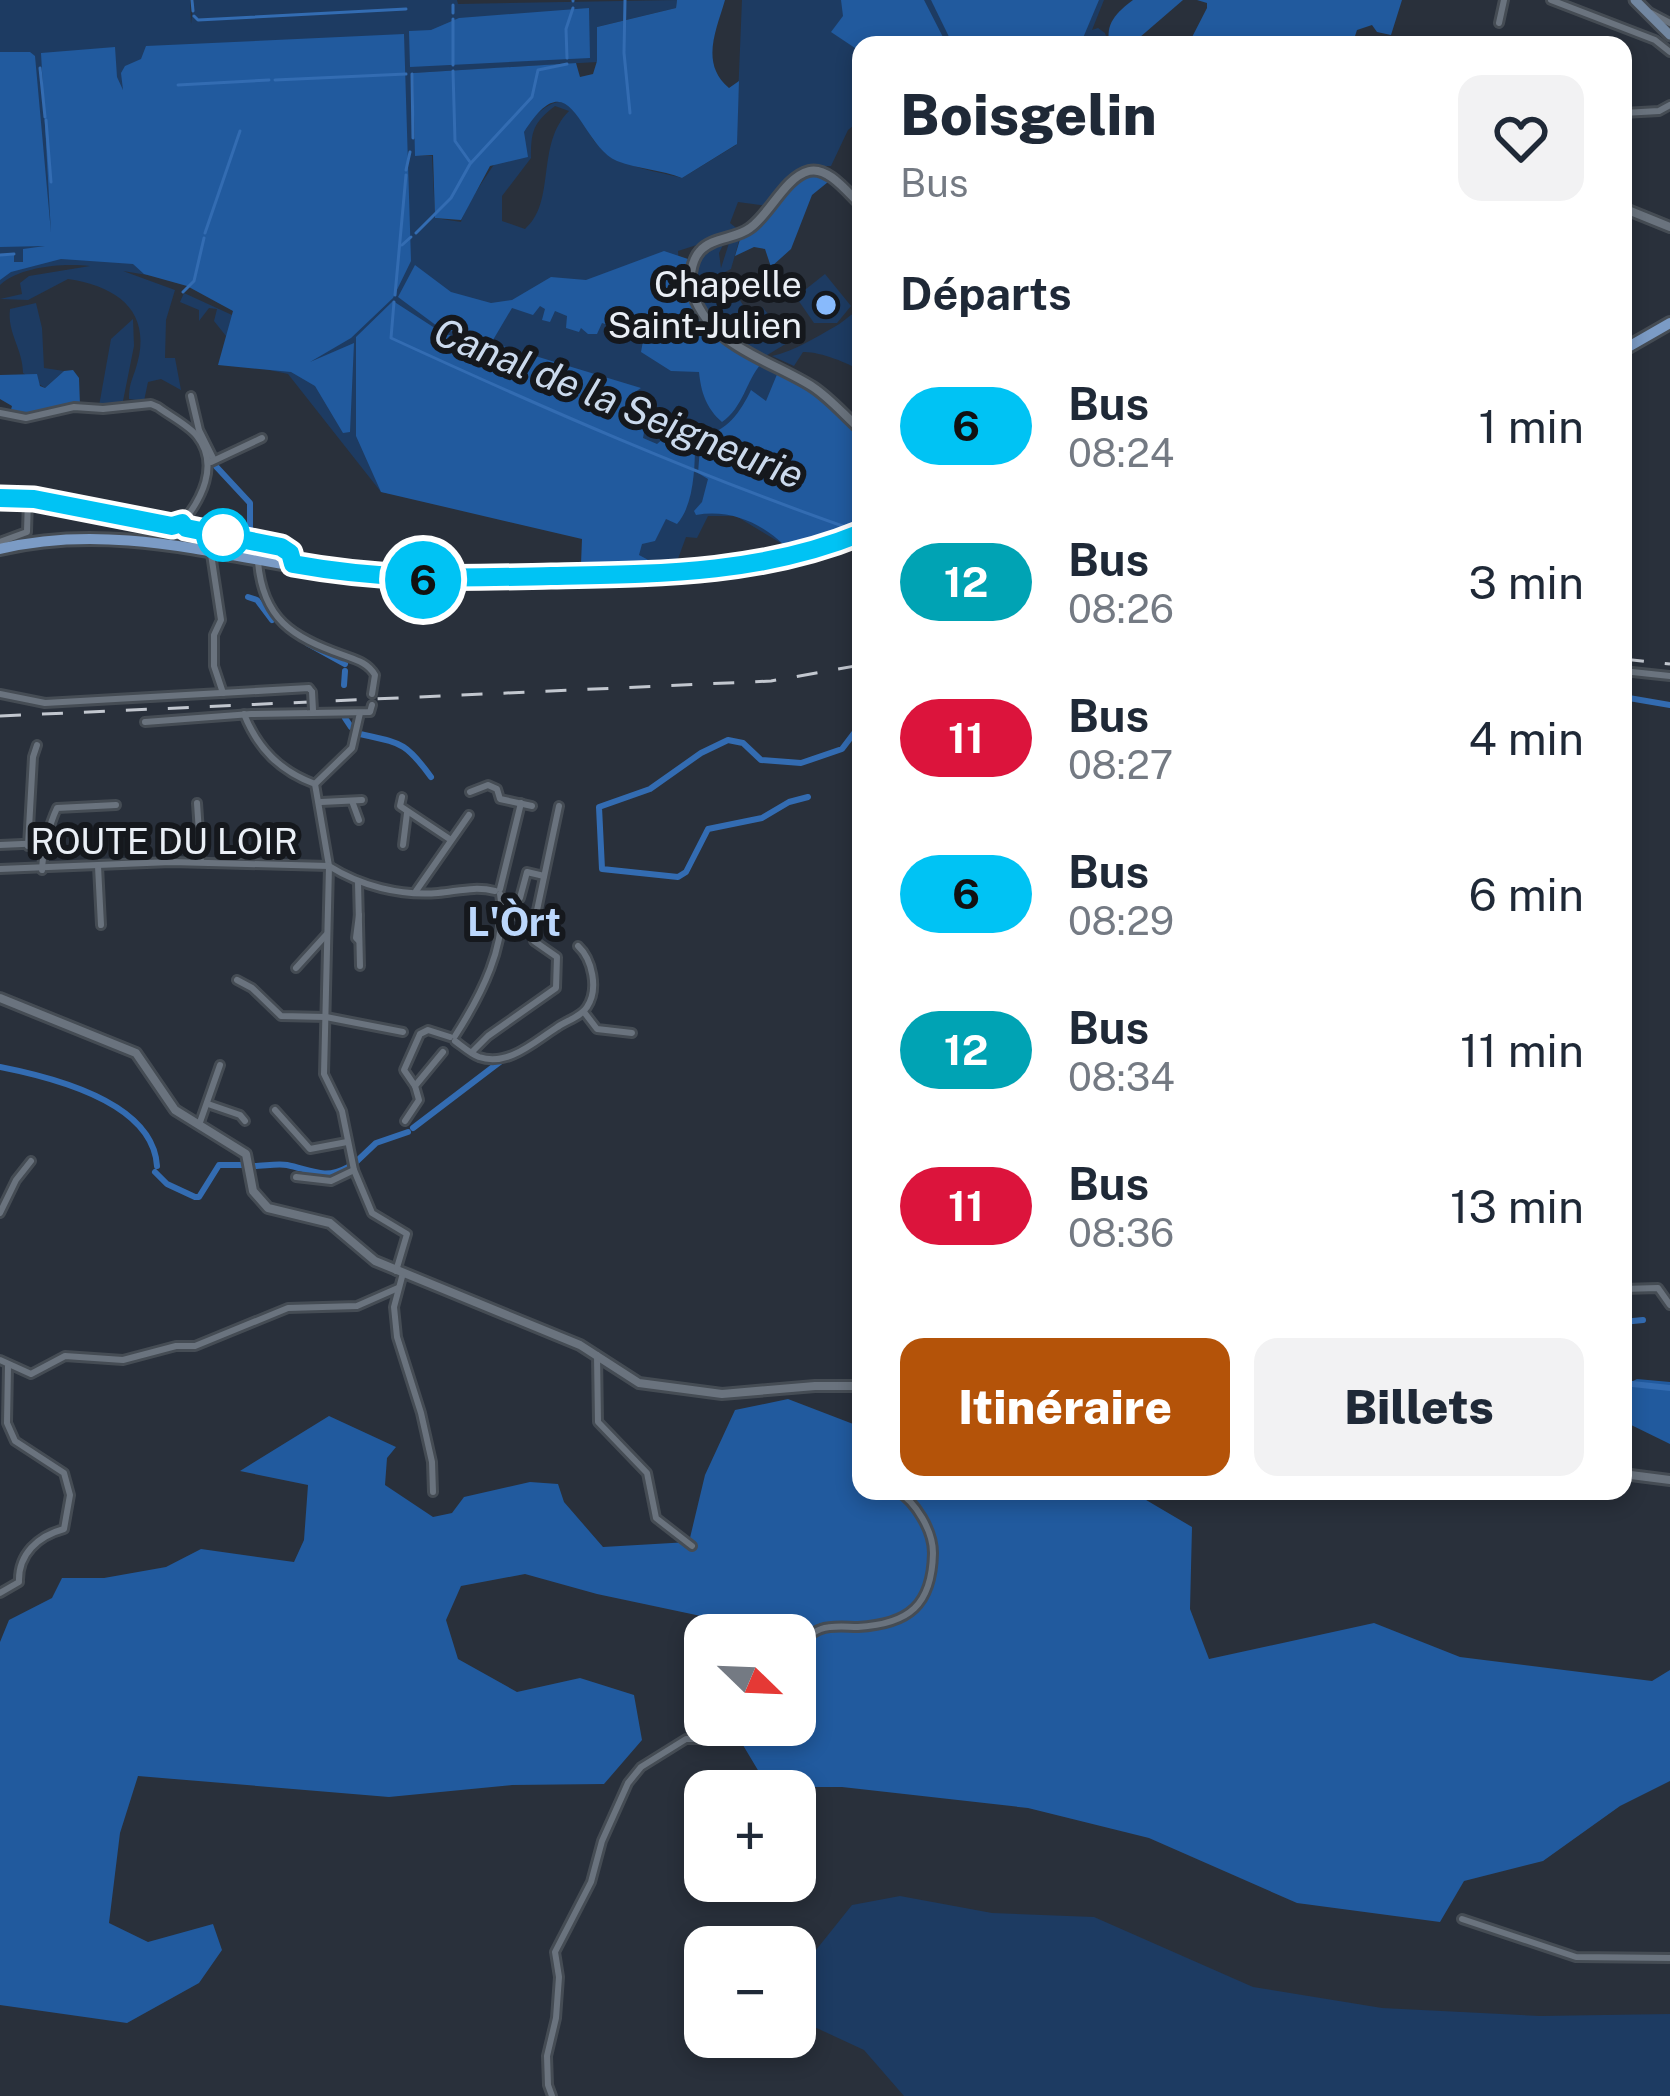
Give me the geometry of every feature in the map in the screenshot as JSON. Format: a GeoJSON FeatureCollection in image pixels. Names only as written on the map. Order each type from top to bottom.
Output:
{"type":"FeatureCollection","features":[{"type":"Feature","properties":{"kind":"main road"},"geometry":{"type":"LineString","coordinates":[[1635,0],[1670,35]]}},
{"type":"Feature","properties":{"kind":"main road"},"geometry":{"type":"LineString","coordinates":[[1632,345],[1670,323]]}},
{"type":"Feature","properties":{"kind":"main road"},"geometry":{"type":"LineString","coordinates":[[0,546],[102,538],[418,580],[729,569],[852,541]]}},
{"type":"Feature","properties":{"kind":"main road"},"geometry":{"type":"LineString","coordinates":[[818,551],[852,539]]}},
{"type":"Feature","properties":{"kind":"street"},"geometry":{"type":"LineString","coordinates":[[1499,23],[1504,0]]}},
{"type":"Feature","properties":{"kind":"street"},"geometry":{"type":"LineString","coordinates":[[1552,0],[1655,40],[1670,52]]}},
{"type":"Feature","properties":{"kind":"street"},"geometry":{"type":"LineString","coordinates":[[1647,12],[1670,23]]}},
{"type":"Feature","properties":{"kind":"street"},"geometry":{"type":"LineString","coordinates":[[1632,112],[1670,105]]}},
{"type":"Feature","properties":{"kind":"street"},"geometry":{"type":"LineString","coordinates":[[852,197],[829,176],[805,172],[750,228],[704,247],[691,279],[694,298],[725,338],[740,351],[816,389],[852,422]]}},
{"type":"Feature","properties":{"kind":"street"},"geometry":{"type":"LineString","coordinates":[[1632,212],[1670,227]]}},
{"type":"Feature","properties":{"kind":"street"},"geometry":{"type":"LineString","coordinates":[[180,526],[204,496],[210,462],[190,396]]}},
{"type":"Feature","properties":{"kind":"street"},"geometry":{"type":"LineString","coordinates":[[0,412],[26,418],[74,407],[151,404],[196,436],[210,462]]}},
{"type":"Feature","properties":{"kind":"street"},"geometry":{"type":"LineString","coordinates":[[210,462],[262,438]]}},
{"type":"Feature","properties":{"kind":"street"},"geometry":{"type":"LineString","coordinates":[[0,498],[28,498],[281,547],[290,553],[293,564]]}},
{"type":"Feature","properties":{"kind":"street"},"geometry":{"type":"LineString","coordinates":[[0,546],[27,532],[28,498]]}},
{"type":"Feature","properties":{"kind":"street"},"geometry":{"type":"LineString","coordinates":[[198,530],[212,551],[221,620],[214,635],[214,666],[223,694]]}},
{"type":"Feature","properties":{"kind":"street"},"geometry":{"type":"LineString","coordinates":[[258,558],[260,586],[272,612],[300,635],[368,665],[375,675],[372,694]]}},
{"type":"Feature","properties":{"kind":"street"},"geometry":{"type":"LineString","coordinates":[[1632,672],[1670,676]]}},
{"type":"Feature","properties":{"kind":"street"},"geometry":{"type":"LineString","coordinates":[[0,694],[45,704],[309,688],[313,712]]}},
{"type":"Feature","properties":{"kind":"street"},"geometry":{"type":"LineString","coordinates":[[145,722],[370,712],[372,705]]}},
{"type":"Feature","properties":{"kind":"street"},"geometry":{"type":"LineString","coordinates":[[315,784],[352,748],[360,712]]}},
{"type":"Feature","properties":{"kind":"street"},"geometry":{"type":"LineString","coordinates":[[244,715],[265,751],[281,768],[315,784],[321,802],[329,866],[324,1074],[342,1111],[354,1170],[372,1214],[407,1234],[394,1307],[397,1337],[421,1413],[433,1492]]}},
{"type":"Feature","properties":{"kind":"street"},"geometry":{"type":"LineString","coordinates":[[28,845],[37,745]]}},
{"type":"Feature","properties":{"kind":"street"},"geometry":{"type":"LineString","coordinates":[[470,792],[488,785],[500,799],[532,806]]}},
{"type":"Feature","properties":{"kind":"street"},"geometry":{"type":"LineString","coordinates":[[402,797],[400,806],[451,841]]}},
{"type":"Feature","properties":{"kind":"street"},"geometry":{"type":"LineString","coordinates":[[321,802],[362,800]]}},
{"type":"Feature","properties":{"kind":"street"},"geometry":{"type":"LineString","coordinates":[[352,801],[359,820]]}},
{"type":"Feature","properties":{"kind":"street"},"geometry":{"type":"LineString","coordinates":[[197,802],[201,862]]}},
{"type":"Feature","properties":{"kind":"street"},"geometry":{"type":"LineString","coordinates":[[453,1038],[485,982],[502,911],[499,891],[521,803]]}},
{"type":"Feature","properties":{"kind":"street"},"geometry":{"type":"LineString","coordinates":[[42,870],[44,843],[51,835],[57,808],[116,805]]}},
{"type":"Feature","properties":{"kind":"street"},"geometry":{"type":"LineString","coordinates":[[472,1052],[556,988],[557,957],[534,941],[531,920],[538,912],[560,806]]}},
{"type":"Feature","properties":{"kind":"street"},"geometry":{"type":"LineString","coordinates":[[403,845],[407,811]]}},
{"type":"Feature","properties":{"kind":"street"},"geometry":{"type":"LineString","coordinates":[[416,892],[469,815]]}},
{"type":"Feature","properties":{"kind":"street"},"geometry":{"type":"LineString","coordinates":[[0,845],[44,843]]}},
{"type":"Feature","properties":{"kind":"street","name":"ROUTE DU LOIR"},"geometry":{"type":"LineString","coordinates":[[0,869],[201,862],[329,866]]}},
{"type":"Feature","properties":{"kind":"street"},"geometry":{"type":"LineString","coordinates":[[98,866],[101,925]]}},
{"type":"Feature","properties":{"kind":"street"},"geometry":{"type":"LineString","coordinates":[[329,866],[358,882],[416,892],[473,887],[499,891]]}},
{"type":"Feature","properties":{"kind":"street"},"geometry":{"type":"LineString","coordinates":[[520,898],[527,872],[544,876]]}},
{"type":"Feature","properties":{"kind":"street"},"geometry":{"type":"LineString","coordinates":[[358,882],[360,966]]}},
{"type":"Feature","properties":{"kind":"street"},"geometry":{"type":"LineString","coordinates":[[502,911],[531,920]]}},
{"type":"Feature","properties":{"kind":"street"},"geometry":{"type":"LineString","coordinates":[[296,968],[328,932]]}},
{"type":"Feature","properties":{"kind":"street"},"geometry":{"type":"LineString","coordinates":[[405,1121],[419,1100],[404,1070],[420,1034],[428,1030],[453,1038],[480,1057],[497,1058],[517,1053],[584,1012],[590,1000],[592,970],[578,946]]}},
{"type":"Feature","properties":{"kind":"street"},"geometry":{"type":"LineString","coordinates":[[237,980],[281,1016],[326,1017],[403,1032]]}},
{"type":"Feature","properties":{"kind":"street"},"geometry":{"type":"LineString","coordinates":[[0,998],[136,1053],[176,1110],[246,1154],[259,1202],[282,1214],[330,1223],[375,1261],[597,1353],[639,1383],[694,1393],[852,1387]]}},
{"type":"Feature","properties":{"kind":"street"},"geometry":{"type":"LineString","coordinates":[[584,1012],[597,1029],[632,1033]]}},
{"type":"Feature","properties":{"kind":"street"},"geometry":{"type":"LineString","coordinates":[[415,1086],[443,1052]]}},
{"type":"Feature","properties":{"kind":"street"},"geometry":{"type":"LineString","coordinates":[[199,1124],[220,1065]]}},
{"type":"Feature","properties":{"kind":"street"},"geometry":{"type":"LineString","coordinates":[[208,1104],[245,1121]]}},
{"type":"Feature","properties":{"kind":"street"},"geometry":{"type":"LineString","coordinates":[[275,1110],[310,1148],[347,1142]]}},
{"type":"Feature","properties":{"kind":"street"},"geometry":{"type":"LineString","coordinates":[[0,1213],[16,1180],[32,1161]]}},
{"type":"Feature","properties":{"kind":"street"},"geometry":{"type":"LineString","coordinates":[[296,1177],[331,1181],[354,1170]]}},
{"type":"Feature","properties":{"kind":"street"},"geometry":{"type":"LineString","coordinates":[[0,1360],[31,1374],[64,1356],[123,1360],[164,1348],[195,1346],[288,1308],[357,1306],[398,1288]]}},
{"type":"Feature","properties":{"kind":"street"},"geometry":{"type":"LineString","coordinates":[[1632,1289],[1658,1288],[1670,1305]]}},
{"type":"Feature","properties":{"kind":"street"},"geometry":{"type":"LineString","coordinates":[[597,1353],[598,1422],[647,1473],[656,1519],[692,1546]]}},
{"type":"Feature","properties":{"kind":"street"},"geometry":{"type":"LineString","coordinates":[[0,1593],[19,1582],[18,1567],[24,1555],[52,1532],[64,1529],[70,1508],[64,1473],[15,1441],[7,1423],[8,1366]]}},
{"type":"Feature","properties":{"kind":"street"},"geometry":{"type":"LineString","coordinates":[[1632,1475],[1670,1480]]}},
{"type":"Feature","properties":{"kind":"street"},"geometry":{"type":"LineString","coordinates":[[816,1631],[882,1625],[919,1606],[929,1584],[932,1536],[909,1500]]}},
{"type":"Feature","properties":{"kind":"street"},"geometry":{"type":"LineString","coordinates":[[552,2096],[547,2056],[556,2018],[557,1942],[591,1882],[595,1859],[628,1783],[641,1767],[684,1740]]}},
{"type":"Feature","properties":{"kind":"street"},"geometry":{"type":"LineString","coordinates":[[1462,1919],[1576,1957],[1670,1958]]}},
{"type":"Feature","properties":{"kind":"shaded area"},"geometry":{"type":"Polygon","coordinates":[[[0,0],[190,0],[191,24],[194,0],[457,0],[458,4],[677,0],[676,8],[597,27],[597,62],[413,73],[416,156],[432,156],[435,218],[461,222],[519,132],[560,102],[577,113],[604,151],[647,170],[682,178],[736,145],[742,0],[1104,0],[1092,30],[1098,28],[1106,36],[852,36],[852,127],[831,166],[801,172],[767,206],[738,202],[730,223],[740,231],[678,251],[682,290],[696,318],[733,349],[777,368],[852,506],[852,526],[819,539],[784,545],[736,516],[708,516],[697,538],[686,537],[675,567],[632,565],[586,539],[481,511],[381,492],[288,374],[250,366],[214,321],[217,309],[209,308],[199,321],[199,310],[180,302],[184,293],[232,315],[235,310],[178,280],[123,271],[175,290],[166,320],[165,358],[175,358],[181,390],[161,379],[148,382],[144,401],[129,399],[140,334],[129,307],[118,297],[68,279],[28,300],[0,299],[22,294],[20,283],[29,276],[90,266],[43,267],[0,285],[0,0]],[[555,106],[538,123],[531,158],[502,196],[502,221],[525,229],[535,217],[559,125],[569,111],[555,106]]]}},
{"type":"Feature","properties":{"kind":"shaded area"},"geometry":{"type":"Polygon","coordinates":[[[677,0],[725,0],[713,58],[720,79],[729,88],[739,81],[737,144],[682,178],[617,161],[604,152],[574,112],[553,102],[524,132],[528,157],[490,166],[461,220],[435,218],[433,155],[415,156],[413,73],[576,63],[580,77],[593,74],[597,27],[676,8],[677,0]]]}},
{"type":"Feature","properties":{"kind":"shaded area"},"geometry":{"type":"Polygon","coordinates":[[[841,0],[924,0],[942,36],[852,36],[852,46],[831,32],[843,16],[841,0]]]}},
{"type":"Feature","properties":{"kind":"shaded area"},"geometry":{"type":"Polygon","coordinates":[[[931,0],[1099,0],[1084,36],[949,36],[931,0]]]}},
{"type":"Feature","properties":{"kind":"shaded area"},"geometry":{"type":"Polygon","coordinates":[[[1133,0],[1183,0],[1141,36],[1109,36],[1113,19],[1133,0]]]}},
{"type":"Feature","properties":{"kind":"shaded area"},"geometry":{"type":"Polygon","coordinates":[[[1197,0],[1402,0],[1391,35],[1377,32],[1372,25],[1357,30],[1355,36],[1193,36],[1207,3],[1197,0]]]}},
{"type":"Feature","properties":{"kind":"shaded area"},"geometry":{"type":"Polygon","coordinates":[[[589,8],[590,58],[410,67],[409,31],[431,30],[459,18],[589,8]]]}},
{"type":"Feature","properties":{"kind":"shaded area"},"geometry":{"type":"Polygon","coordinates":[[[404,34],[411,261],[393,298],[351,338],[310,362],[354,343],[350,432],[343,433],[315,386],[291,372],[218,365],[233,311],[187,286],[144,274],[133,264],[61,259],[11,272],[0,280],[0,256],[14,255],[14,262],[23,262],[23,249],[45,246],[0,247],[0,52],[35,56],[51,233],[41,53],[115,47],[123,90],[121,73],[141,59],[146,46],[404,34]]]}},
{"type":"Feature","properties":{"kind":"shaded area"},"geometry":{"type":"Polygon","coordinates":[[[812,173],[828,182],[812,195],[791,249],[771,267],[765,249],[754,247],[735,256],[741,236],[803,176],[812,173]]]}},
{"type":"Feature","properties":{"kind":"shaded area"},"geometry":{"type":"Polygon","coordinates":[[[740,237],[731,269],[725,272],[727,290],[734,290],[751,319],[762,307],[778,325],[802,334],[764,357],[734,339],[707,313],[695,281],[706,248],[725,241],[719,253],[721,268],[730,240],[740,237]]]}},
{"type":"Feature","properties":{"kind":"shaded area"},"geometry":{"type":"Polygon","coordinates":[[[664,251],[688,259],[688,295],[704,323],[761,364],[722,422],[705,399],[699,372],[671,371],[641,352],[643,341],[629,336],[624,341],[616,339],[618,328],[602,323],[597,334],[588,334],[581,328],[579,332],[566,328],[567,316],[555,311],[550,322],[542,320],[545,309],[540,306],[533,315],[512,308],[493,340],[441,329],[398,297],[415,265],[451,292],[491,303],[512,300],[551,277],[586,280],[664,251]]]}},
{"type":"Feature","properties":{"kind":"shaded area"},"geometry":{"type":"Polygon","coordinates":[[[825,274],[851,306],[837,323],[814,323],[796,297],[825,274]]]}},
{"type":"Feature","properties":{"kind":"shaded area"},"geometry":{"type":"Polygon","coordinates":[[[393,301],[444,334],[496,344],[641,388],[635,392],[637,410],[648,410],[643,438],[657,444],[664,438],[693,448],[695,442],[692,485],[683,516],[677,524],[666,519],[655,541],[642,544],[639,555],[652,562],[581,564],[582,539],[381,492],[356,436],[356,337],[393,301]]]}},
{"type":"Feature","properties":{"kind":"shaded area"},"geometry":{"type":"Polygon","coordinates":[[[36,303],[44,368],[64,371],[45,388],[23,373],[10,318],[10,309],[36,303]]]}},
{"type":"Feature","properties":{"kind":"shaded area"},"geometry":{"type":"Polygon","coordinates":[[[852,315],[852,366],[817,353],[803,352],[794,366],[772,356],[789,351],[852,315]]]}},
{"type":"Feature","properties":{"kind":"shaded area"},"geometry":{"type":"Polygon","coordinates":[[[133,319],[134,346],[123,401],[99,406],[111,339],[133,319]]]}},
{"type":"Feature","properties":{"kind":"shaded area"},"geometry":{"type":"Polygon","coordinates":[[[73,370],[79,378],[80,405],[17,415],[0,399],[0,375],[37,374],[45,388],[64,371],[73,370]]]}},
{"type":"Feature","properties":{"kind":"shaded area"},"geometry":{"type":"Polygon","coordinates":[[[778,372],[815,389],[852,426],[852,526],[819,539],[784,545],[743,519],[696,515],[708,479],[698,473],[701,435],[725,426],[751,390],[766,401],[778,372]]]}},
{"type":"Feature","properties":{"kind":"shaded area"},"geometry":{"type":"Polygon","coordinates":[[[1632,1382],[1670,1382],[1670,1444],[1632,1425],[1632,1382]]]}},
{"type":"Feature","properties":{"kind":"shaded area"},"geometry":{"type":"Polygon","coordinates":[[[788,1399],[852,1424],[852,1500],[1146,1500],[1192,1527],[1190,1609],[1209,1659],[1374,1623],[1460,1657],[1652,1681],[1670,1670],[1670,1781],[1620,1806],[1543,1861],[1464,1881],[1440,1922],[1297,1903],[1149,1838],[1028,1808],[816,1787],[816,1770],[758,1770],[744,1746],[816,1746],[816,1614],[691,1614],[525,1574],[461,1586],[446,1620],[458,1659],[517,1692],[580,1678],[634,1695],[642,1740],[604,1784],[512,1785],[389,1797],[138,1776],[120,1833],[109,1923],[148,1942],[213,1924],[222,1950],[199,1983],[127,2023],[0,2005],[0,1642],[9,1620],[52,1598],[62,1578],[104,1578],[166,1567],[201,1549],[294,1562],[304,1540],[308,1485],[240,1471],[329,1416],[396,1447],[387,1458],[385,1485],[433,1517],[452,1513],[464,1497],[530,1482],[558,1484],[564,1502],[603,1547],[689,1542],[705,1475],[735,1410],[788,1399]]]}},
{"type":"Feature","properties":{"kind":"shaded area"},"geometry":{"type":"Polygon","coordinates":[[[900,1896],[992,1913],[1094,1917],[1253,1987],[1382,2008],[1540,2016],[1670,2014],[1670,2096],[904,2096],[864,2050],[816,2028],[816,1950],[852,1905],[900,1896]]]}},
{"type":"Feature","properties":{"kind":"waterway"},"geometry":{"type":"LineString","coordinates":[[192,0],[193,11]]}},
{"type":"Feature","properties":{"kind":"waterway"},"geometry":{"type":"LineString","coordinates":[[625,0],[630,113]]}},
{"type":"Feature","properties":{"kind":"waterway"},"geometry":{"type":"LineString","coordinates":[[453,5],[453,13]]}},
{"type":"Feature","properties":{"kind":"waterway"},"geometry":{"type":"LineString","coordinates":[[567,58],[566,29],[573,8]]}},
{"type":"Feature","properties":{"kind":"waterway"},"geometry":{"type":"LineString","coordinates":[[194,16],[198,20],[406,9]]}},
{"type":"Feature","properties":{"kind":"waterway"},"geometry":{"type":"LineString","coordinates":[[453,19],[453,65]]}},
{"type":"Feature","properties":{"kind":"waterway"},"geometry":{"type":"LineString","coordinates":[[416,233],[451,198],[470,164],[532,97],[538,70],[567,64]]}},
{"type":"Feature","properties":{"kind":"waterway"},"geometry":{"type":"LineString","coordinates":[[40,68],[45,117]]}},
{"type":"Feature","properties":{"kind":"waterway"},"geometry":{"type":"LineString","coordinates":[[453,71],[455,141],[470,162]]}},
{"type":"Feature","properties":{"kind":"waterway"},"geometry":{"type":"LineString","coordinates":[[275,80],[406,74]]}},
{"type":"Feature","properties":{"kind":"waterway"},"geometry":{"type":"LineString","coordinates":[[412,74],[413,138]]}},
{"type":"Feature","properties":{"kind":"waterway"},"geometry":{"type":"LineString","coordinates":[[178,85],[269,80]]}},
{"type":"Feature","properties":{"kind":"waterway"},"geometry":{"type":"LineString","coordinates":[[46,120],[51,182]]}},
{"type":"Feature","properties":{"kind":"waterway"},"geometry":{"type":"LineString","coordinates":[[205,233],[240,131]]}},
{"type":"Feature","properties":{"kind":"waterway"},"geometry":{"type":"LineString","coordinates":[[406,170],[410,152]]}},
{"type":"Feature","properties":{"kind":"waterway"},"geometry":{"type":"LineString","coordinates":[[395,295],[406,175]]}},
{"type":"Feature","properties":{"kind":"waterway"},"geometry":{"type":"LineString","coordinates":[[402,245],[411,237]]}},
{"type":"Feature","properties":{"kind":"waterway"},"geometry":{"type":"LineString","coordinates":[[183,292],[194,281],[204,238]]}},
{"type":"Feature","properties":{"kind":"waterway"},"geometry":{"type":"LineString","coordinates":[[0,255],[14,254]]}},
{"type":"Feature","properties":{"kind":"waterway","name":"Canal de la Seigneurie"},"geometry":{"type":"LineString","coordinates":[[394,302],[391,338],[678,464],[852,529]]}},
{"type":"Feature","properties":{"kind":"waterway"},"geometry":{"type":"LineString","coordinates":[[211,461],[250,503],[250,550]]}},
{"type":"Feature","properties":{"kind":"waterway"},"geometry":{"type":"LineString","coordinates":[[248,597],[257,600],[272,620]]}},
{"type":"Feature","properties":{"kind":"waterway"},"geometry":{"type":"LineString","coordinates":[[307,643],[345,664]]}},
{"type":"Feature","properties":{"kind":"waterway"},"geometry":{"type":"LineString","coordinates":[[344,685],[345,671]]}},
{"type":"Feature","properties":{"kind":"waterway"},"geometry":{"type":"LineString","coordinates":[[1632,699],[1670,705]]}},
{"type":"Feature","properties":{"kind":"waterway"},"geometry":{"type":"LineString","coordinates":[[345,718],[351,727]]}},
{"type":"Feature","properties":{"kind":"waterway"},"geometry":{"type":"LineString","coordinates":[[360,734],[401,745],[431,777]]}},
{"type":"Feature","properties":{"kind":"waterway"},"geometry":{"type":"LineString","coordinates":[[808,797],[762,818],[708,829],[686,872],[678,877],[602,869],[599,807],[650,789],[728,740],[743,743],[761,760],[801,763],[842,749],[852,736]]}},
{"type":"Feature","properties":{"kind":"waterway"},"geometry":{"type":"LineString","coordinates":[[413,1128],[501,1061]]}},
{"type":"Feature","properties":{"kind":"waterway"},"geometry":{"type":"LineString","coordinates":[[0,1067],[71,1086],[119,1109],[151,1144],[157,1166]]}},
{"type":"Feature","properties":{"kind":"waterway"},"geometry":{"type":"LineString","coordinates":[[356,1162],[376,1143],[408,1132]]}},
{"type":"Feature","properties":{"kind":"waterway"},"geometry":{"type":"LineString","coordinates":[[254,1166],[283,1164],[325,1173],[348,1167]]}},
{"type":"Feature","properties":{"kind":"waterway"},"geometry":{"type":"LineString","coordinates":[[155,1172],[167,1184],[199,1197],[219,1165],[244,1165]]}},
{"type":"Feature","properties":{"kind":"waterway"},"geometry":{"type":"LineString","coordinates":[[1632,1321],[1643,1320]]}},
{"type":"Feature","properties":{"kind":"waterway"},"geometry":{"type":"LineString","coordinates":[[1632,1384],[1670,1388]]}},
{"type":"Feature","properties":{"kind":"railway"},"geometry":{"type":"LineString","coordinates":[[1632,660],[1670,664]]}},
{"type":"Feature","properties":{"kind":"railway"},"geometry":{"type":"LineString","coordinates":[[0,716],[771,681],[852,667]]}},
{"type":"Feature","properties":{"kind":"bus line","name":"6"},"geometry":{"type":"LineString","coordinates":[[0,498],[34,499],[172,526],[182,523],[186,528],[281,547],[290,553],[293,564],[408,580],[712,571],[818,551],[852,537]]}},
{"type":"Feature","properties":{"kind":"place","name":"Chapelle Saint-Julien"},"geometry":{"type":"Point","coordinates":[826,305]}},
{"type":"Feature","properties":{"kind":"district","name":"L'Òrt"},"geometry":{"type":"Point","coordinates":[514,922]}}]}
